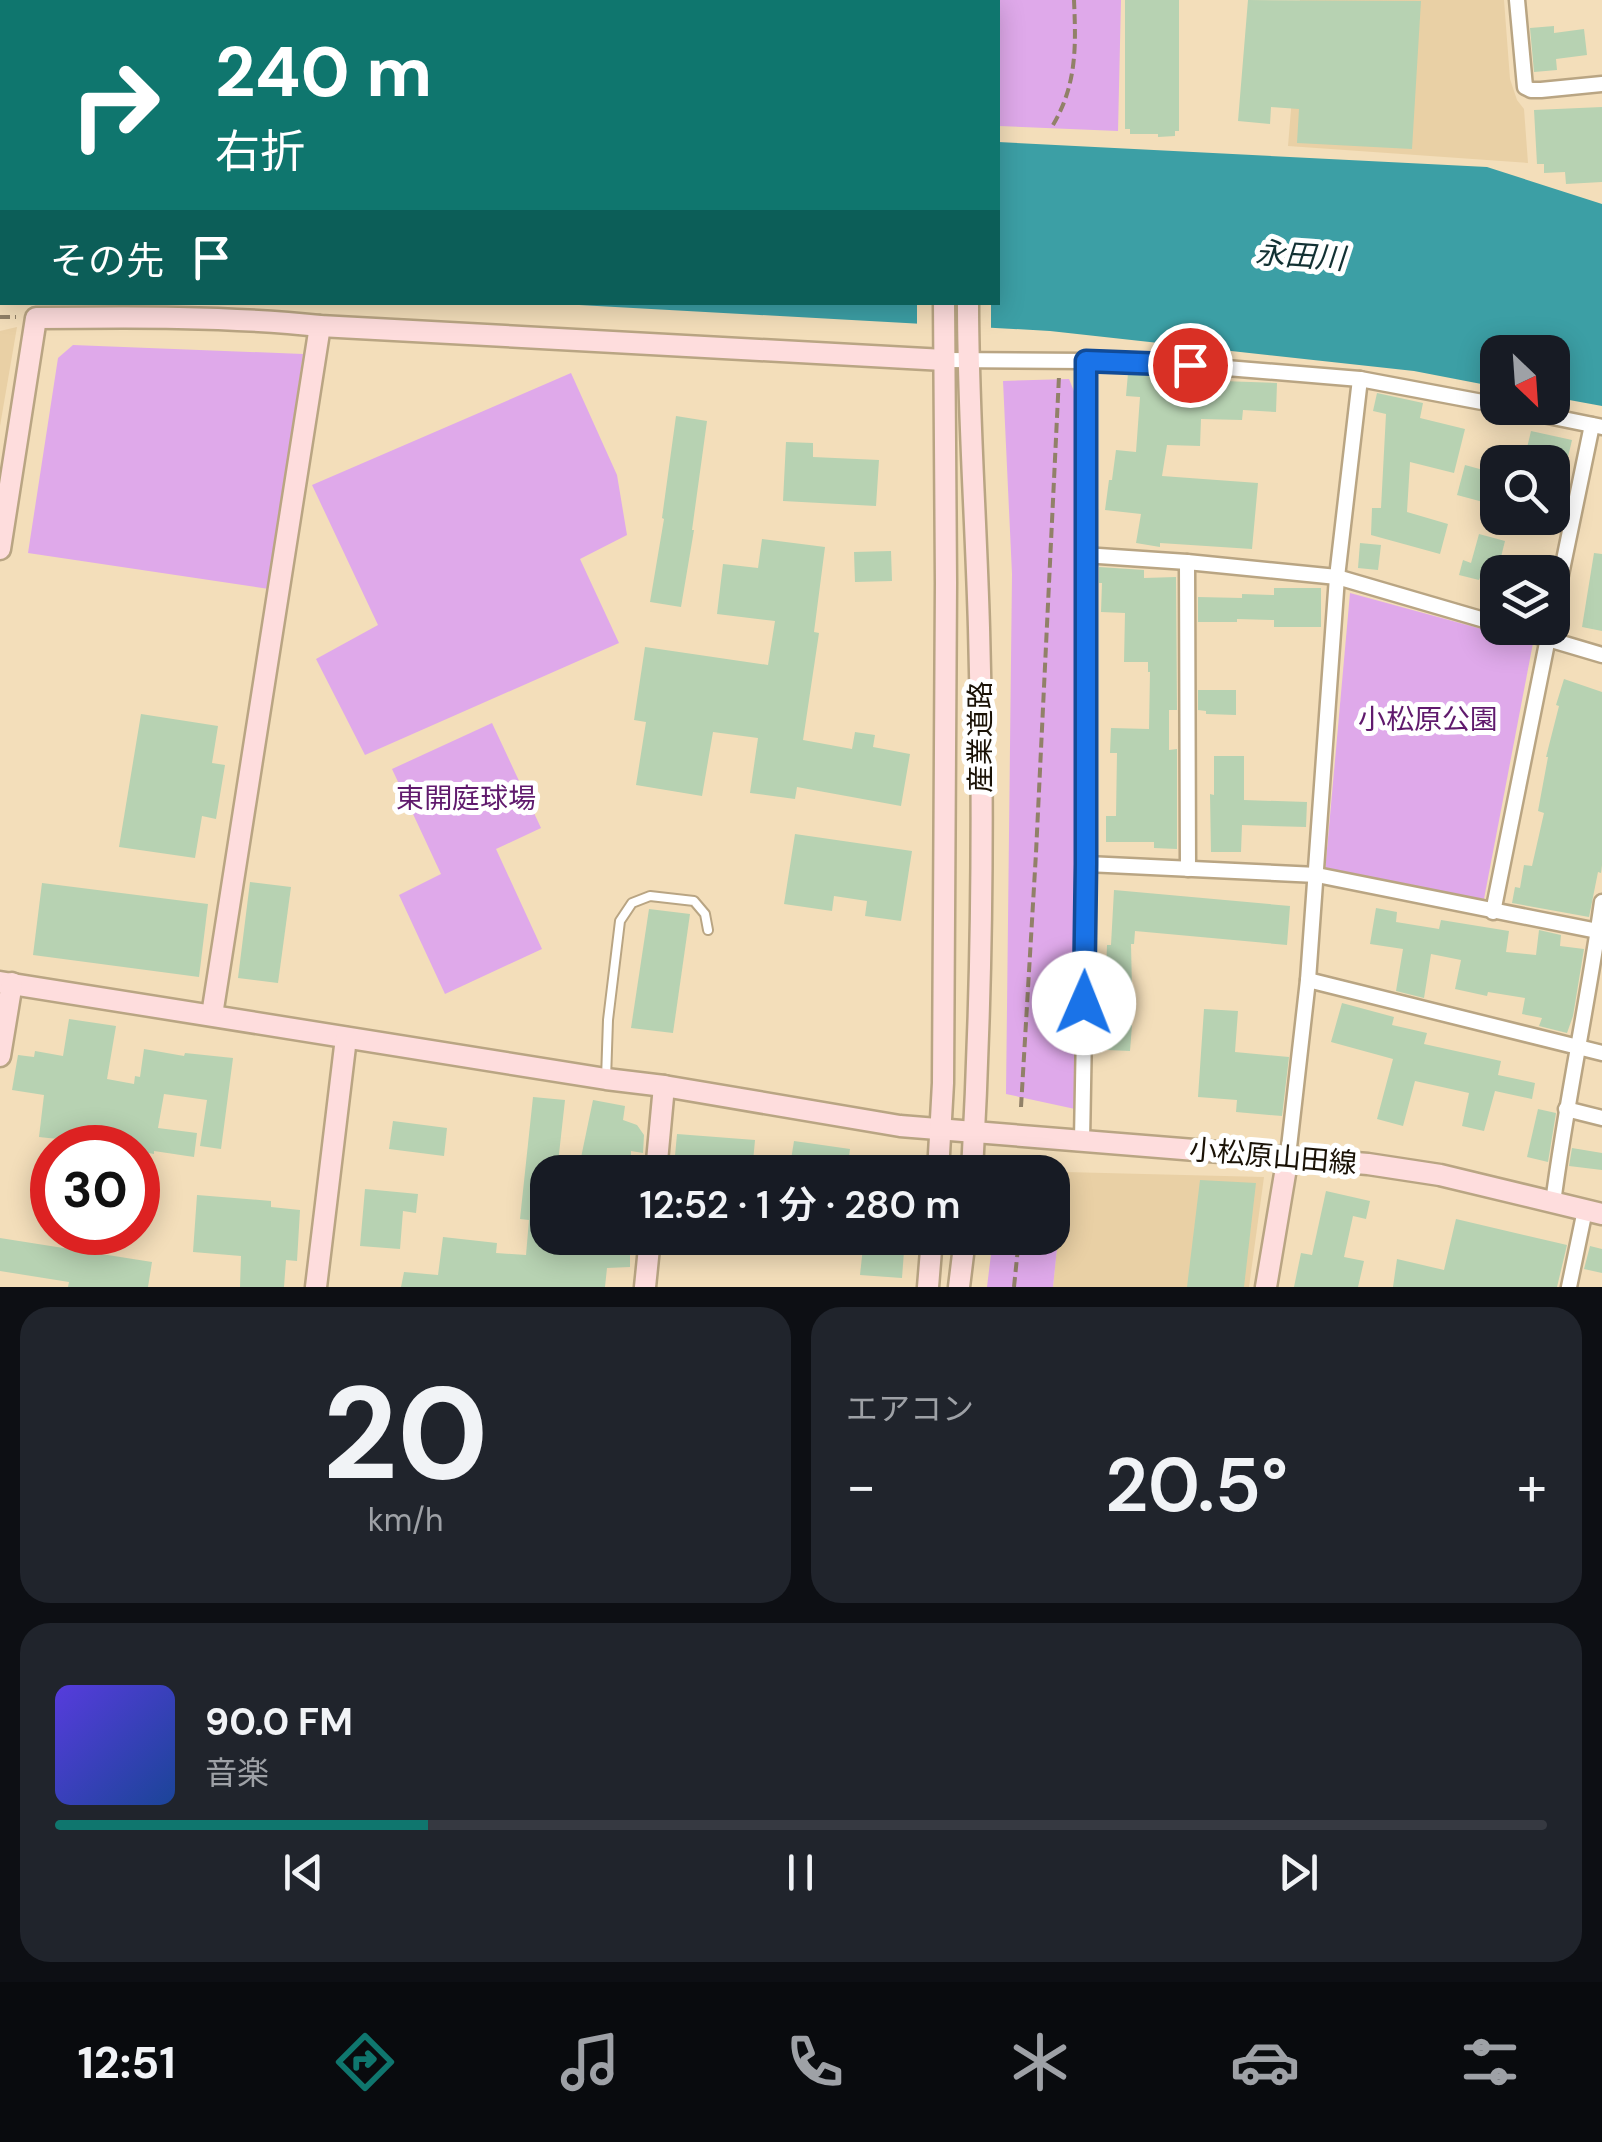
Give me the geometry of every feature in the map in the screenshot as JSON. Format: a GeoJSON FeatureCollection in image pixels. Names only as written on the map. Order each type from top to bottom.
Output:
{"type":"FeatureCollection","features":[{"type":"Feature","properties":{"kind":"street"},"geometry":{"type":"LineString","coordinates":[[1517,0],[1526,86],[1541,90],[1602,84]]}},
{"type":"Feature","properties":{"kind":"street","name":"産業道路"},"geometry":{"type":"LineString","coordinates":[[939,1155],[943,1084],[944,305]]}},
{"type":"Feature","properties":{"kind":"street","name":"産業道路"},"geometry":{"type":"LineString","coordinates":[[968,305],[981,837],[973,1155]]}},
{"type":"Feature","properties":{"kind":"street"},"geometry":{"type":"LineString","coordinates":[[0,549],[36,318],[254,319],[320,326],[944,360],[969,350],[1360,378],[1480,401]]}},
{"type":"Feature","properties":{"kind":"street"},"geometry":{"type":"LineString","coordinates":[[212,1015],[320,326]]}},
{"type":"Feature","properties":{"kind":"street"},"geometry":{"type":"LineString","coordinates":[[1082,1141],[1086,361]]}},
{"type":"Feature","properties":{"kind":"street"},"geometry":{"type":"LineString","coordinates":[[1266,1287],[1288,1156],[1308,980],[1337,577],[1360,378]]}},
{"type":"Feature","properties":{"kind":"street"},"geometry":{"type":"LineString","coordinates":[[1567,555],[1597,426],[1570,420]]}},
{"type":"Feature","properties":{"kind":"street"},"geometry":{"type":"LineString","coordinates":[[1084,554],[1337,577],[1480,619]]}},
{"type":"Feature","properties":{"kind":"street"},"geometry":{"type":"LineString","coordinates":[[1187,562],[1188,869]]}},
{"type":"Feature","properties":{"kind":"street"},"geometry":{"type":"LineString","coordinates":[[1570,642],[1602,655]]}},
{"type":"Feature","properties":{"kind":"street"},"geometry":{"type":"LineString","coordinates":[[1493,912],[1547,645]]}},
{"type":"Feature","properties":{"kind":"street"},"geometry":{"type":"LineString","coordinates":[[1086,864],[1316,875],[1600,931]]}},
{"type":"Feature","properties":{"kind":"street"},"geometry":{"type":"LineString","coordinates":[[1553,1203],[1602,902]]}},
{"type":"Feature","properties":{"kind":"street"},"geometry":{"type":"LineString","coordinates":[[1308,980],[1602,1054]]}},
{"type":"Feature","properties":{"kind":"street"},"geometry":{"type":"LineString","coordinates":[[0,1056],[6,983]]}},
{"type":"Feature","properties":{"kind":"street","name":"小松原山田線"},"geometry":{"type":"LineString","coordinates":[[6,983],[900,1126],[1368,1164],[1440,1176],[1593,1212]]}},
{"type":"Feature","properties":{"kind":"street"},"geometry":{"type":"LineString","coordinates":[[316,1287],[346,1038]]}},
{"type":"Feature","properties":{"kind":"street"},"geometry":{"type":"LineString","coordinates":[[658,1155],[664,1086]]}},
{"type":"Feature","properties":{"kind":"street"},"geometry":{"type":"LineString","coordinates":[[1566,1110],[1602,1118]]}},
{"type":"Feature","properties":{"kind":"street"},"geometry":{"type":"LineString","coordinates":[[1569,1287],[1593,1212]]}},
{"type":"Feature","properties":{"kind":"street"},"geometry":{"type":"LineString","coordinates":[[645,1287],[648,1255]]}},
{"type":"Feature","properties":{"kind":"street"},"geometry":{"type":"LineString","coordinates":[[928,1287],[931,1255]]}},
{"type":"Feature","properties":{"kind":"street"},"geometry":{"type":"LineString","coordinates":[[959,1287],[963,1255]]}},
{"type":"Feature","properties":{"kind":"lane"},"geometry":{"type":"LineString","coordinates":[[606,1078],[608,1020],[620,921],[632,903],[650,896],[694,902],[704,914],[708,930]]}},
{"type":"Feature","properties":{"kind":"path"},"geometry":{"type":"LineString","coordinates":[[1053,125],[1071,83],[1075,58],[1074,0]]}},
{"type":"Feature","properties":{"kind":"path"},"geometry":{"type":"LineString","coordinates":[[10,316],[11,328]]}},
{"type":"Feature","properties":{"kind":"path"},"geometry":{"type":"LineString","coordinates":[[1021,1107],[1059,376]]}},
{"type":"Feature","properties":{"kind":"path"},"geometry":{"type":"LineString","coordinates":[[1014,1287],[1017,1255]]}},
{"type":"Feature","properties":{"kind":"shaded area"},"geometry":{"type":"Polygon","coordinates":[[[1300,0],[1504,0],[1510,79],[1524,109],[1528,163],[1288,146],[1300,0]]]}},
{"type":"Feature","properties":{"kind":"shaded area"},"geometry":{"type":"Polygon","coordinates":[[[17,327],[0,426],[0,331],[17,327]]]}},
{"type":"Feature","properties":{"kind":"shaded area"},"geometry":{"type":"Polygon","coordinates":[[[1070,1172],[1264,1177],[1249,1287],[1053,1287],[1056,1255],[1070,1255],[1070,1172]]]}},
{"type":"Feature","properties":{"kind":"green space"},"geometry":{"type":"Polygon","coordinates":[[[1000,0],[1121,0],[1118,131],[1000,126],[1000,0]]]}},
{"type":"Feature","properties":{"kind":"green space"},"geometry":{"type":"Polygon","coordinates":[[[73,345],[303,354],[269,589],[28,553],[58,358],[73,345]]]}},
{"type":"Feature","properties":{"kind":"green space"},"geometry":{"type":"Polygon","coordinates":[[[571,373],[617,475],[627,535],[580,559],[619,643],[365,755],[316,659],[378,625],[312,485],[571,373]]]}},
{"type":"Feature","properties":{"kind":"green space"},"geometry":{"type":"Polygon","coordinates":[[[1069,379],[1078,401],[1075,1109],[1006,1094],[1012,574],[1003,381],[1069,379]]]}},
{"type":"Feature","properties":{"kind":"green space","name":"小松原公園"},"geometry":{"type":"Polygon","coordinates":[[[1350,593],[1480,629],[1480,645],[1533,645],[1484,899],[1325,872],[1350,593]]]}},
{"type":"Feature","properties":{"kind":"green space","name":"東開庭球場"},"geometry":{"type":"Polygon","coordinates":[[[492,723],[541,828],[496,849],[542,949],[445,994],[399,895],[441,874],[392,769],[492,723]]]}},
{"type":"Feature","properties":{"kind":"green space"},"geometry":{"type":"Polygon","coordinates":[[[991,1255],[1056,1255],[1053,1287],[987,1287],[991,1255]]]}},
{"type":"Feature","properties":{"kind":"water","name":"永田川"},"geometry":{"type":"Polygon","coordinates":[[[1000,142],[1487,167],[1602,204],[1602,406],[1570,400],[1570,335],[1480,335],[1480,384],[1414,371],[1050,331],[579,305],[1000,305],[1000,142]]]}},
{"type":"Feature","properties":{"kind":"pier"},"geometry":{"type":"Polygon","coordinates":[[[917,305],[991,305],[991,333],[917,329],[917,305]]]}},
{"type":"Feature","properties":{"kind":"building"},"geometry":{"type":"Polygon","coordinates":[[[1125,0],[1179,0],[1179,131],[1175,131],[1175,136],[1130,134],[1130,129],[1125,129],[1125,0]]]}},
{"type":"Feature","properties":{"kind":"building"},"geometry":{"type":"Polygon","coordinates":[[[1248,0],[1421,1],[1412,149],[1297,143],[1299,109],[1271,107],[1270,124],[1238,121],[1248,0]]]}},
{"type":"Feature","properties":{"kind":"building"},"geometry":{"type":"Polygon","coordinates":[[[1554,26],[1554,33],[1584,29],[1587,55],[1556,59],[1557,70],[1534,72],[1530,28],[1554,26]]]}},
{"type":"Feature","properties":{"kind":"building"},"geometry":{"type":"Polygon","coordinates":[[[1602,107],[1602,182],[1566,184],[1565,172],[1544,173],[1544,164],[1537,164],[1534,110],[1602,107]]]}},
{"type":"Feature","properties":{"kind":"building"},"geometry":{"type":"Polygon","coordinates":[[[1128,373],[1172,375],[1171,392],[1194,380],[1277,383],[1276,412],[1243,410],[1242,420],[1201,419],[1200,446],[1167,445],[1162,476],[1258,483],[1252,549],[1136,543],[1141,514],[1105,510],[1116,450],[1136,452],[1140,397],[1126,396],[1128,373]]]}},
{"type":"Feature","properties":{"kind":"building"},"geometry":{"type":"Polygon","coordinates":[[[1377,393],[1423,403],[1420,418],[1465,429],[1454,473],[1410,462],[1407,512],[1448,524],[1440,554],[1371,535],[1372,508],[1381,508],[1386,414],[1373,411],[1377,393]]]}},
{"type":"Feature","properties":{"kind":"building"},"geometry":{"type":"Polygon","coordinates":[[[676,416],[707,421],[681,607],[650,602],[676,416]]]}},
{"type":"Feature","properties":{"kind":"building"},"geometry":{"type":"Polygon","coordinates":[[[1531,431],[1572,440],[1570,449],[1570,445],[1528,445],[1531,431]]]}},
{"type":"Feature","properties":{"kind":"building"},"geometry":{"type":"Polygon","coordinates":[[[786,442],[813,443],[813,457],[879,460],[876,506],[783,501],[786,442]]]}},
{"type":"Feature","properties":{"kind":"building"},"geometry":{"type":"Polygon","coordinates":[[[1465,465],[1480,469],[1480,501],[1457,495],[1465,465]]]}},
{"type":"Feature","properties":{"kind":"building"},"geometry":{"type":"Polygon","coordinates":[[[1479,534],[1505,541],[1502,555],[1480,555],[1479,580],[1459,575],[1463,560],[1471,563],[1479,534]]]}},
{"type":"Feature","properties":{"kind":"building"},"geometry":{"type":"Polygon","coordinates":[[[762,539],[825,547],[814,632],[819,633],[803,740],[852,749],[855,732],[875,735],[873,747],[910,754],[901,806],[797,787],[795,799],[750,793],[758,738],[713,732],[702,796],[636,785],[646,722],[634,720],[645,647],[768,665],[775,621],[717,614],[723,564],[758,568],[762,539]]]}},
{"type":"Feature","properties":{"kind":"building"},"geometry":{"type":"Polygon","coordinates":[[[1360,543],[1381,545],[1378,570],[1358,568],[1360,543]]]}},
{"type":"Feature","properties":{"kind":"building"},"geometry":{"type":"Polygon","coordinates":[[[891,551],[892,581],[855,582],[854,552],[891,551]]]}},
{"type":"Feature","properties":{"kind":"building"},"geometry":{"type":"Polygon","coordinates":[[[1594,553],[1602,554],[1602,631],[1582,627],[1594,553]]]}},
{"type":"Feature","properties":{"kind":"building"},"geometry":{"type":"Polygon","coordinates":[[[1099,567],[1144,570],[1144,578],[1176,577],[1177,710],[1169,710],[1169,750],[1177,749],[1177,849],[1154,848],[1154,842],[1106,842],[1106,816],[1116,816],[1117,753],[1110,753],[1111,728],[1149,729],[1150,672],[1148,662],[1124,662],[1125,613],[1101,612],[1099,567]]]}},
{"type":"Feature","properties":{"kind":"building"},"geometry":{"type":"Polygon","coordinates":[[[1274,588],[1321,588],[1321,627],[1274,627],[1274,620],[1198,622],[1198,597],[1274,595],[1274,588]]]}},
{"type":"Feature","properties":{"kind":"building"},"geometry":{"type":"Polygon","coordinates":[[[1564,679],[1602,692],[1602,865],[1589,917],[1512,903],[1515,887],[1520,888],[1524,865],[1532,866],[1544,813],[1538,811],[1546,757],[1564,679]]]}},
{"type":"Feature","properties":{"kind":"building"},"geometry":{"type":"Polygon","coordinates":[[[1198,690],[1236,690],[1236,715],[1198,710],[1198,690]]]}},
{"type":"Feature","properties":{"kind":"building"},"geometry":{"type":"Polygon","coordinates":[[[141,714],[218,726],[212,763],[225,765],[216,819],[202,816],[195,858],[119,847],[141,714]]]}},
{"type":"Feature","properties":{"kind":"building"},"geometry":{"type":"Polygon","coordinates":[[[1214,756],[1244,756],[1244,800],[1307,802],[1306,827],[1242,825],[1241,852],[1211,852],[1214,756]]]}},
{"type":"Feature","properties":{"kind":"building"},"geometry":{"type":"Polygon","coordinates":[[[795,834],[912,851],[901,921],[865,916],[867,901],[834,896],[832,911],[784,904],[795,834]]]}},
{"type":"Feature","properties":{"kind":"building"},"geometry":{"type":"Polygon","coordinates":[[[250,882],[291,887],[278,983],[238,978],[250,882]]]}},
{"type":"Feature","properties":{"kind":"building"},"geometry":{"type":"Polygon","coordinates":[[[42,883],[208,904],[199,977],[33,955],[42,883]]]}},
{"type":"Feature","properties":{"kind":"building"},"geometry":{"type":"Polygon","coordinates":[[[1114,890],[1290,906],[1287,945],[1135,931],[1131,944],[1132,991],[1111,992],[1110,971],[1106,971],[1114,890]]]}},
{"type":"Feature","properties":{"kind":"building"},"geometry":{"type":"Polygon","coordinates":[[[1376,908],[1397,912],[1396,922],[1439,929],[1441,920],[1509,931],[1506,952],[1536,955],[1539,930],[1561,935],[1560,946],[1584,949],[1567,1033],[1539,1026],[1542,1018],[1522,1014],[1525,998],[1455,989],[1461,960],[1431,954],[1424,998],[1396,991],[1403,949],[1370,944],[1376,908]]]}},
{"type":"Feature","properties":{"kind":"building"},"geometry":{"type":"Polygon","coordinates":[[[649,909],[690,914],[673,1033],[631,1028],[649,909]]]}},
{"type":"Feature","properties":{"kind":"building"},"geometry":{"type":"Polygon","coordinates":[[[1342,1003],[1394,1017],[1392,1025],[1427,1033],[1424,1044],[1501,1061],[1498,1075],[1535,1083],[1532,1099],[1495,1091],[1484,1131],[1462,1126],[1469,1093],[1415,1081],[1403,1126],[1377,1119],[1393,1059],[1331,1042],[1342,1003]]]}},
{"type":"Feature","properties":{"kind":"building"},"geometry":{"type":"Polygon","coordinates":[[[1204,1009],[1238,1011],[1235,1052],[1289,1057],[1282,1116],[1236,1112],[1237,1100],[1198,1097],[1204,1009]]]}},
{"type":"Feature","properties":{"kind":"building"},"geometry":{"type":"Polygon","coordinates":[[[69,1019],[116,1026],[107,1079],[134,1084],[135,1076],[140,1077],[144,1049],[233,1058],[221,1149],[200,1146],[207,1100],[164,1094],[159,1125],[40,1125],[44,1095],[12,1090],[18,1055],[34,1057],[35,1051],[63,1056],[69,1019]]]}},
{"type":"Feature","properties":{"kind":"building"},"geometry":{"type":"Polygon","coordinates":[[[1108,1024],[1132,1025],[1130,1051],[1107,1050],[1108,1024]]]}},
{"type":"Feature","properties":{"kind":"building"},"geometry":{"type":"Polygon","coordinates":[[[533,1097],[565,1100],[559,1155],[530,1155],[530,1255],[630,1255],[630,1267],[607,1268],[605,1287],[401,1287],[404,1272],[438,1275],[443,1237],[497,1243],[496,1253],[526,1255],[529,1220],[520,1219],[533,1097]]]}},
{"type":"Feature","properties":{"kind":"building"},"geometry":{"type":"Polygon","coordinates":[[[593,1100],[625,1106],[623,1120],[637,1125],[644,1135],[643,1153],[582,1155],[593,1100]]]}},
{"type":"Feature","properties":{"kind":"building"},"geometry":{"type":"Polygon","coordinates":[[[1538,1109],[1556,1113],[1548,1162],[1527,1157],[1538,1109]]]}},
{"type":"Feature","properties":{"kind":"building"},"geometry":{"type":"Polygon","coordinates":[[[393,1121],[447,1128],[444,1156],[389,1149],[393,1121]]]}},
{"type":"Feature","properties":{"kind":"building"},"geometry":{"type":"Polygon","coordinates":[[[160,1128],[197,1133],[194,1157],[160,1152],[160,1128]]]}},
{"type":"Feature","properties":{"kind":"building"},"geometry":{"type":"Polygon","coordinates":[[[677,1134],[755,1140],[754,1155],[675,1155],[677,1134]]]}},
{"type":"Feature","properties":{"kind":"building"},"geometry":{"type":"Polygon","coordinates":[[[794,1141],[850,1149],[849,1155],[792,1155],[794,1141]]]}},
{"type":"Feature","properties":{"kind":"building"},"geometry":{"type":"Polygon","coordinates":[[[1572,1148],[1602,1153],[1602,1170],[1569,1166],[1572,1148]]]}},
{"type":"Feature","properties":{"kind":"building"},"geometry":{"type":"Polygon","coordinates":[[[1200,1180],[1256,1183],[1244,1287],[1187,1287],[1200,1180]]]}},
{"type":"Feature","properties":{"kind":"building"},"geometry":{"type":"Polygon","coordinates":[[[365,1189],[418,1194],[416,1213],[403,1211],[400,1249],[360,1246],[365,1189]]]}},
{"type":"Feature","properties":{"kind":"building"},"geometry":{"type":"Polygon","coordinates":[[[1326,1191],[1370,1201],[1366,1219],[1353,1216],[1344,1257],[1364,1261],[1358,1287],[1294,1287],[1301,1253],[1312,1255],[1326,1191]]]}},
{"type":"Feature","properties":{"kind":"building"},"geometry":{"type":"Polygon","coordinates":[[[197,1195],[271,1201],[271,1207],[300,1210],[297,1261],[286,1260],[284,1287],[240,1287],[241,1256],[193,1252],[197,1195]]]}},
{"type":"Feature","properties":{"kind":"building"},"geometry":{"type":"Polygon","coordinates":[[[1456,1219],[1567,1245],[1557,1287],[1393,1287],[1397,1259],[1444,1270],[1456,1219]]]}},
{"type":"Feature","properties":{"kind":"building"},"geometry":{"type":"Polygon","coordinates":[[[0,1238],[30,1243],[30,1255],[108,1255],[152,1262],[148,1287],[68,1287],[69,1282],[0,1271],[0,1238]]]}},
{"type":"Feature","properties":{"kind":"building"},"geometry":{"type":"Polygon","coordinates":[[[1590,1246],[1602,1249],[1602,1273],[1584,1269],[1590,1246]]]}},
{"type":"Feature","properties":{"kind":"building"},"geometry":{"type":"Polygon","coordinates":[[[862,1255],[904,1255],[902,1278],[860,1275],[862,1255]]]}},
{"type":"Feature","properties":{"kind":"route"},"geometry":{"type":"LineString","coordinates":[[1084,1003],[1086,361],[1190,365]]}}]}
